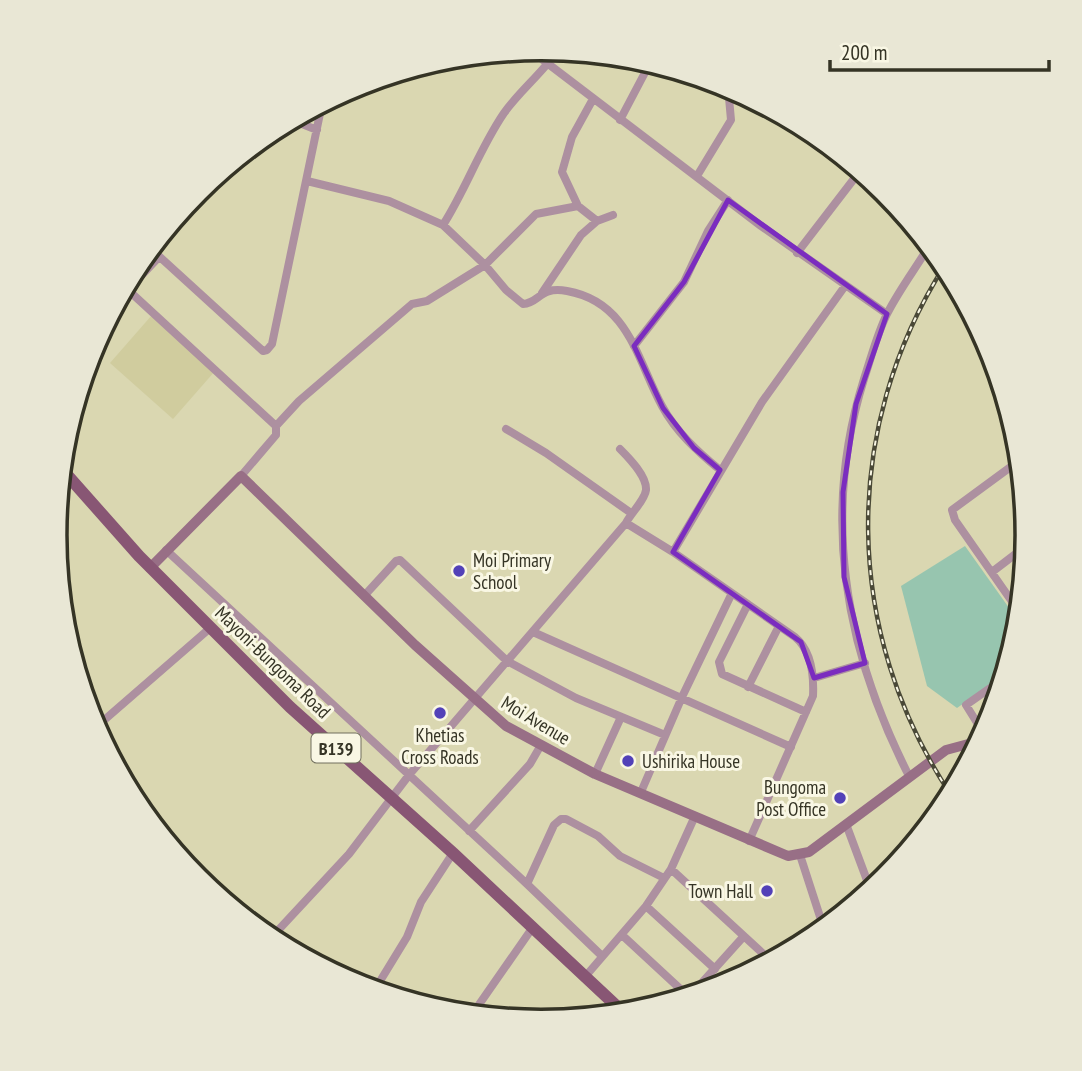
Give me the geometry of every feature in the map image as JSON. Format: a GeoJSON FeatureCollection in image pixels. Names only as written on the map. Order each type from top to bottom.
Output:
{"type":"FeatureCollection","features":[{"type":"Feature","properties":{"kind":"main road","name":"Mayoni-Bungoma Road"},"geometry":{"type":"LineString","coordinates":[[71,479],[209,629],[290,707],[453,853],[614,1004]]}},
{"type":"Feature","properties":{"kind":"street"},"geometry":{"type":"LineString","coordinates":[[545,61],[797,253],[887,314]]}},
{"type":"Feature","properties":{"kind":"street"},"geometry":{"type":"LineString","coordinates":[[443,225],[457,204],[505,111],[548,63]]}},
{"type":"Feature","properties":{"kind":"street"},"geometry":{"type":"LineString","coordinates":[[620,120],[645,73]]}},
{"type":"Feature","properties":{"kind":"street"},"geometry":{"type":"LineString","coordinates":[[593,99],[572,136],[562,172],[578,206],[597,221]]}},
{"type":"Feature","properties":{"kind":"street"},"geometry":{"type":"LineString","coordinates":[[697,176],[732,120],[730,100]]}},
{"type":"Feature","properties":{"kind":"street"},"geometry":{"type":"LineString","coordinates":[[155,261],[159,257],[266,351],[272,344],[320,116]]}},
{"type":"Feature","properties":{"kind":"street"},"geometry":{"type":"LineString","coordinates":[[304,125],[317,130]]}},
{"type":"Feature","properties":{"kind":"street"},"geometry":{"type":"LineString","coordinates":[[797,253],[854,179]]}},
{"type":"Feature","properties":{"kind":"street"},"geometry":{"type":"LineString","coordinates":[[307,181],[389,201],[443,225],[523,304],[548,290],[568,291],[604,304],[614,314],[634,346],[663,408],[694,448],[720,470]]}},
{"type":"Feature","properties":{"kind":"street"},"geometry":{"type":"LineString","coordinates":[[634,346],[684,282],[708,231],[728,200]]}},
{"type":"Feature","properties":{"kind":"street"},"geometry":{"type":"LineString","coordinates":[[150,568],[240,476],[276,435],[276,426],[299,401],[412,304],[427,301],[485,265],[536,214],[578,206]]}},
{"type":"Feature","properties":{"kind":"street"},"geometry":{"type":"LineString","coordinates":[[542,293],[581,236],[597,221],[612,215]]}},
{"type":"Feature","properties":{"kind":"street"},"geometry":{"type":"LineString","coordinates":[[909,776],[891,741],[864,663],[844,577],[843,492],[856,404],[887,314],[923,256]]}},
{"type":"Feature","properties":{"kind":"street"},"geometry":{"type":"LineString","coordinates":[[673,552],[762,402],[845,286]]}},
{"type":"Feature","properties":{"kind":"street"},"geometry":{"type":"LineString","coordinates":[[133,294],[276,426]]}},
{"type":"Feature","properties":{"kind":"street"},"geometry":{"type":"LineString","coordinates":[[506,429],[546,453],[631,513]]}},
{"type":"Feature","properties":{"kind":"street"},"geometry":{"type":"LineString","coordinates":[[278,930],[349,854],[409,775],[626,523],[643,497],[646,485],[636,464],[620,449]]}},
{"type":"Feature","properties":{"kind":"street"},"geometry":{"type":"LineString","coordinates":[[1010,467],[952,510],[955,520],[1011,599]]}},
{"type":"Feature","properties":{"kind":"street","name":"Moi Avenue"},"geometry":{"type":"LineString","coordinates":[[240,476],[474,700],[506,726],[595,774],[778,853],[800,855]]}},
{"type":"Feature","properties":{"kind":"street"},"geometry":{"type":"LineString","coordinates":[[626,523],[748,604],[795,637],[806,649],[814,678],[813,696],[749,841]]}},
{"type":"Feature","properties":{"kind":"street"},"geometry":{"type":"LineString","coordinates":[[166,550],[602,956]]}},
{"type":"Feature","properties":{"kind":"street"},"geometry":{"type":"LineString","coordinates":[[992,572],[1014,555]]}},
{"type":"Feature","properties":{"kind":"street"},"geometry":{"type":"LineString","coordinates":[[364,596],[396,561],[400,560],[507,662],[561,691],[665,735]]}},
{"type":"Feature","properties":{"kind":"street"},"geometry":{"type":"LineString","coordinates":[[641,792],[682,697],[732,593]]}},
{"type":"Feature","properties":{"kind":"street"},"geometry":{"type":"LineString","coordinates":[[748,604],[719,662],[722,674],[806,712]]}},
{"type":"Feature","properties":{"kind":"street"},"geometry":{"type":"LineString","coordinates":[[748,687],[779,626]]}},
{"type":"Feature","properties":{"kind":"street"},"geometry":{"type":"LineString","coordinates":[[104,720],[209,629]]}},
{"type":"Feature","properties":{"kind":"street"},"geometry":{"type":"LineString","coordinates":[[533,632],[791,747]]}},
{"type":"Feature","properties":{"kind":"street"},"geometry":{"type":"LineString","coordinates":[[814,678],[864,663]]}},
{"type":"Feature","properties":{"kind":"street"},"geometry":{"type":"LineString","coordinates":[[977,722],[966,705],[990,688]]}},
{"type":"Feature","properties":{"kind":"street"},"geometry":{"type":"LineString","coordinates":[[595,774],[621,717]]}},
{"type":"Feature","properties":{"kind":"street"},"geometry":{"type":"LineString","coordinates":[[469,831],[530,764],[541,745]]}},
{"type":"Feature","properties":{"kind":"street"},"geometry":{"type":"LineString","coordinates":[[821,919],[800,855],[809,852],[946,750],[966,745]]}},
{"type":"Feature","properties":{"kind":"street"},"geometry":{"type":"LineString","coordinates":[[584,978],[646,906],[671,869],[695,816]]}},
{"type":"Feature","properties":{"kind":"street"},"geometry":{"type":"LineString","coordinates":[[527,884],[554,825],[566,818],[598,836],[620,856],[664,878]]}},
{"type":"Feature","properties":{"kind":"street"},"geometry":{"type":"LineString","coordinates":[[846,824],[867,880]]}},
{"type":"Feature","properties":{"kind":"street"},"geometry":{"type":"LineString","coordinates":[[380,982],[407,937],[421,902],[453,853]]}},
{"type":"Feature","properties":{"kind":"street"},"geometry":{"type":"LineString","coordinates":[[671,869],[764,954]]}},
{"type":"Feature","properties":{"kind":"street"},"geometry":{"type":"LineString","coordinates":[[646,906],[715,969]]}},
{"type":"Feature","properties":{"kind":"street"},"geometry":{"type":"LineString","coordinates":[[478,1006],[533,927]]}},
{"type":"Feature","properties":{"kind":"street"},"geometry":{"type":"LineString","coordinates":[[622,934],[682,988]]}},
{"type":"Feature","properties":{"kind":"street"},"geometry":{"type":"LineString","coordinates":[[704,981],[744,936]]}},
{"type":"Feature","properties":{"kind":"highlighted area"},"geometry":{"type":"Polygon","coordinates":[[[728,200],[887,314],[856,404],[843,492],[844,577],[865,663],[814,678],[801,642],[673,552],[720,470],[694,448],[663,408],[634,346],[684,282],[728,200]]]}},
{"type":"Feature","properties":{"kind":"shaded area"},"geometry":{"type":"Polygon","coordinates":[[[152,315],[215,371],[173,419],[110,363],[152,315]]]}},
{"type":"Feature","properties":{"kind":"green space"},"geometry":{"type":"Polygon","coordinates":[[[965,546],[1009,608],[991,684],[957,708],[927,686],[901,586],[965,546]]]}},
{"type":"Feature","properties":{"kind":"railway"},"geometry":{"type":"LineString","coordinates":[[938,277],[911,328],[886,394],[872,462],[868,531],[874,599],[890,667],[915,732],[945,784]]}},
{"type":"Feature","properties":{"kind":"place","name":"Moi Primary School"},"geometry":{"type":"Point","coordinates":[459,571]}},
{"type":"Feature","properties":{"kind":"place","name":"Khetias Cross Roads"},"geometry":{"type":"Point","coordinates":[440,713]}},
{"type":"Feature","properties":{"kind":"place","name":"Ushirika House"},"geometry":{"type":"Point","coordinates":[628,761]}},
{"type":"Feature","properties":{"kind":"place","name":"Bungoma Post Office"},"geometry":{"type":"Point","coordinates":[840,798]}},
{"type":"Feature","properties":{"kind":"place","name":"Town Hall"},"geometry":{"type":"Point","coordinates":[767,891]}}]}
